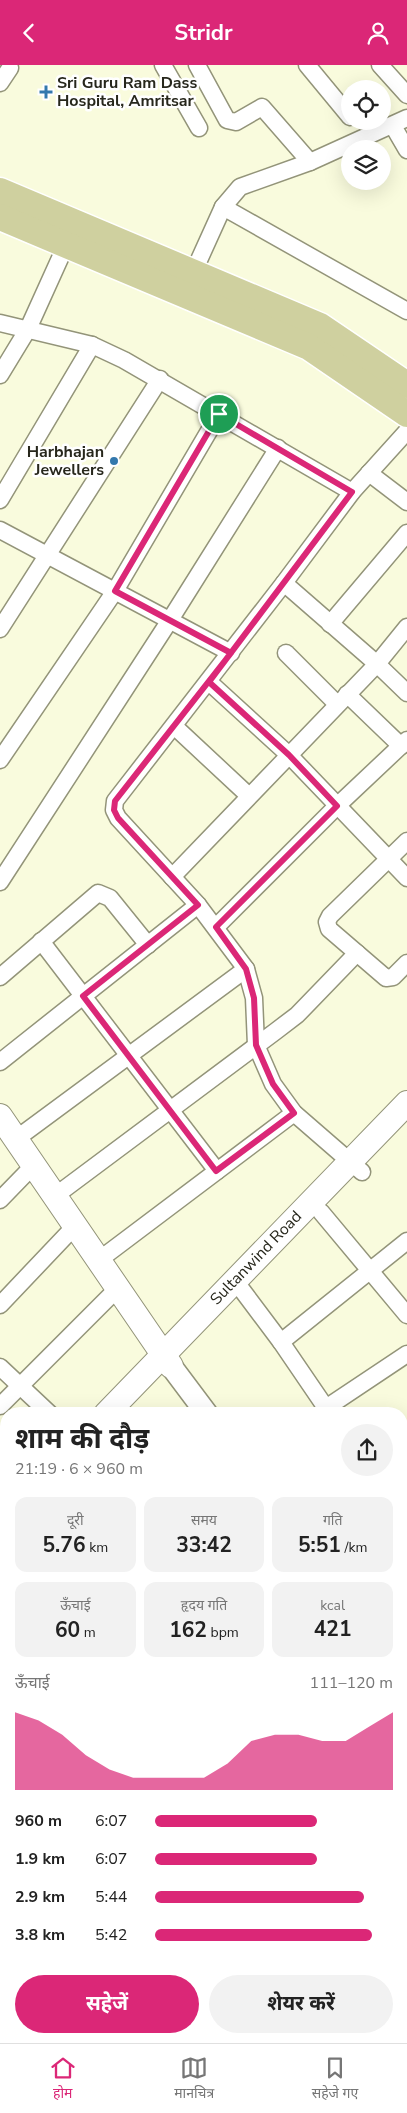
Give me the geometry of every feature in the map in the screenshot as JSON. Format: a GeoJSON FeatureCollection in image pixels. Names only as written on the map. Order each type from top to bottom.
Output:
{"type":"FeatureCollection","features":[{"type":"Feature","properties":{"kind":"main road"},"geometry":{"type":"LineString","coordinates":[[2,205],[66,245],[320,326],[407,385]]}},
{"type":"Feature","properties":{"kind":"main road"},"geometry":{"type":"LineString","coordinates":[[2,205],[189,284],[309,347],[407,414]]}},
{"type":"Feature","properties":{"kind":"main road","name":"Sultanwind Road"},"geometry":{"type":"LineString","coordinates":[[114,1407],[242,1290],[321,1212],[407,1103]]}},
{"type":"Feature","properties":{"kind":"main road"},"geometry":{"type":"LineString","coordinates":[[0,1116],[167,1360]]}},
{"type":"Feature","properties":{"kind":"main road","name":"Sultanwind Road"},"geometry":{"type":"LineString","coordinates":[[131,1407],[167,1360],[356,1167],[407,1126]]}},
{"type":"Feature","properties":{"kind":"street"},"geometry":{"type":"LineString","coordinates":[[162,65],[199,128]]}},
{"type":"Feature","properties":{"kind":"street"},"geometry":{"type":"LineString","coordinates":[[197,65],[228,120],[236,122],[262,107],[310,162]]}},
{"type":"Feature","properties":{"kind":"street"},"geometry":{"type":"LineString","coordinates":[[307,65],[341,106]]}},
{"type":"Feature","properties":{"kind":"street"},"geometry":{"type":"LineString","coordinates":[[380,65],[407,95]]}},
{"type":"Feature","properties":{"kind":"street"},"geometry":{"type":"LineString","coordinates":[[0,83],[10,68]]}},
{"type":"Feature","properties":{"kind":"street"},"geometry":{"type":"LineString","coordinates":[[189,284],[223,207],[240,187],[310,162],[400,122],[407,150]]}},
{"type":"Feature","properties":{"kind":"street"},"geometry":{"type":"LineString","coordinates":[[361,130],[367,137]]}},
{"type":"Feature","properties":{"kind":"street"},"geometry":{"type":"LineString","coordinates":[[223,207],[407,311]]}},
{"type":"Feature","properties":{"kind":"street"},"geometry":{"type":"LineString","coordinates":[[0,375],[28,329],[66,245]]}},
{"type":"Feature","properties":{"kind":"street"},"geometry":{"type":"LineString","coordinates":[[0,323],[92,345],[160,379],[352,492]]}},
{"type":"Feature","properties":{"kind":"street"},"geometry":{"type":"LineString","coordinates":[[0,500],[92,345]]}},
{"type":"Feature","properties":{"kind":"street"},"geometry":{"type":"LineString","coordinates":[[0,629],[160,379]]}},
{"type":"Feature","properties":{"kind":"street"},"geometry":{"type":"LineString","coordinates":[[0,760],[115,591],[219,414]]}},
{"type":"Feature","properties":{"kind":"street"},"geometry":{"type":"LineString","coordinates":[[356,1167],[294,1113],[273,1084],[256,1045],[254,998],[246,969],[198,905],[118,818],[114,810],[115,801],[209,682],[352,492],[407,431]]}},
{"type":"Feature","properties":{"kind":"street"},"geometry":{"type":"LineString","coordinates":[[0,881],[170,620],[278,449]]}},
{"type":"Feature","properties":{"kind":"street"},"geometry":{"type":"LineString","coordinates":[[369,473],[407,502]]}},
{"type":"Feature","properties":{"kind":"street"},"geometry":{"type":"LineString","coordinates":[[0,529],[231,653]]}},
{"type":"Feature","properties":{"kind":"street"},"geometry":{"type":"LineString","coordinates":[[330,624],[407,533]]}},
{"type":"Feature","properties":{"kind":"street"},"geometry":{"type":"LineString","coordinates":[[284,583],[377,663],[407,693]]}},
{"type":"Feature","properties":{"kind":"street"},"geometry":{"type":"LineString","coordinates":[[172,877],[248,795],[377,663],[407,627]]}},
{"type":"Feature","properties":{"kind":"street"},"geometry":{"type":"LineString","coordinates":[[216,927],[337,806],[404,743],[342,699],[286,653]]}},
{"type":"Feature","properties":{"kind":"street"},"geometry":{"type":"LineString","coordinates":[[209,682],[289,755],[407,878]]}},
{"type":"Feature","properties":{"kind":"street"},"geometry":{"type":"LineString","coordinates":[[174,726],[248,795]]}},
{"type":"Feature","properties":{"kind":"street"},"geometry":{"type":"LineString","coordinates":[[407,841],[330,916],[327,922],[329,929],[386,978],[393,977],[407,963]]}},
{"type":"Feature","properties":{"kind":"street"},"geometry":{"type":"LineString","coordinates":[[0,977],[98,893],[110,898],[148,945]]}},
{"type":"Feature","properties":{"kind":"street"},"geometry":{"type":"LineString","coordinates":[[0,1062],[198,905]]}},
{"type":"Feature","properties":{"kind":"street"},"geometry":{"type":"LineString","coordinates":[[41,941],[216,1171]]}},
{"type":"Feature","properties":{"kind":"street"},"geometry":{"type":"LineString","coordinates":[[55,1196],[297,1015],[357,953]]}},
{"type":"Feature","properties":{"kind":"street"},"geometry":{"type":"LineString","coordinates":[[16,1139],[246,969]]}},
{"type":"Feature","properties":{"kind":"street"},"geometry":{"type":"LineString","coordinates":[[99,1260],[294,1113]]}},
{"type":"Feature","properties":{"kind":"street"},"geometry":{"type":"LineString","coordinates":[[0,1200],[33,1166]]}},
{"type":"Feature","properties":{"kind":"street"},"geometry":{"type":"LineString","coordinates":[[321,1212],[407,1315]]}},
{"type":"Feature","properties":{"kind":"street"},"geometry":{"type":"LineString","coordinates":[[0,1305],[75,1226]]}},
{"type":"Feature","properties":{"kind":"street"},"geometry":{"type":"LineString","coordinates":[[281,1342],[407,1241]]}},
{"type":"Feature","properties":{"kind":"street"},"geometry":{"type":"LineString","coordinates":[[0,1406],[118,1288]]}},
{"type":"Feature","properties":{"kind":"street"},"geometry":{"type":"LineString","coordinates":[[242,1290],[281,1342],[325,1407]]}},
{"type":"Feature","properties":{"kind":"street"},"geometry":{"type":"LineString","coordinates":[[334,1407],[407,1354]]}},
{"type":"Feature","properties":{"kind":"street"},"geometry":{"type":"LineString","coordinates":[[167,1360],[201,1407]]}},
{"type":"Feature","properties":{"kind":"street"},"geometry":{"type":"LineString","coordinates":[[0,1367],[42,1407]]}},
{"type":"Feature","properties":{"kind":"place","name":"Sri Guru Ram Dass Hospital, Amritsar"},"geometry":{"type":"Point","coordinates":[46,92]}},
{"type":"Feature","properties":{"kind":"place","name":"Harbhajan Jewellers"},"geometry":{"type":"Point","coordinates":[114,461]}},
{"type":"Feature","properties":{"kind":"route"},"geometry":{"type":"LineString","coordinates":[[219,414],[115,591],[231,653],[174,726],[115,801],[114,810],[118,818],[198,905],[83,996],[216,1171],[294,1113],[273,1084],[256,1045],[254,998],[246,969],[216,927],[337,806],[289,755],[209,682],[284,583],[352,492],[219,414]]}}]}
